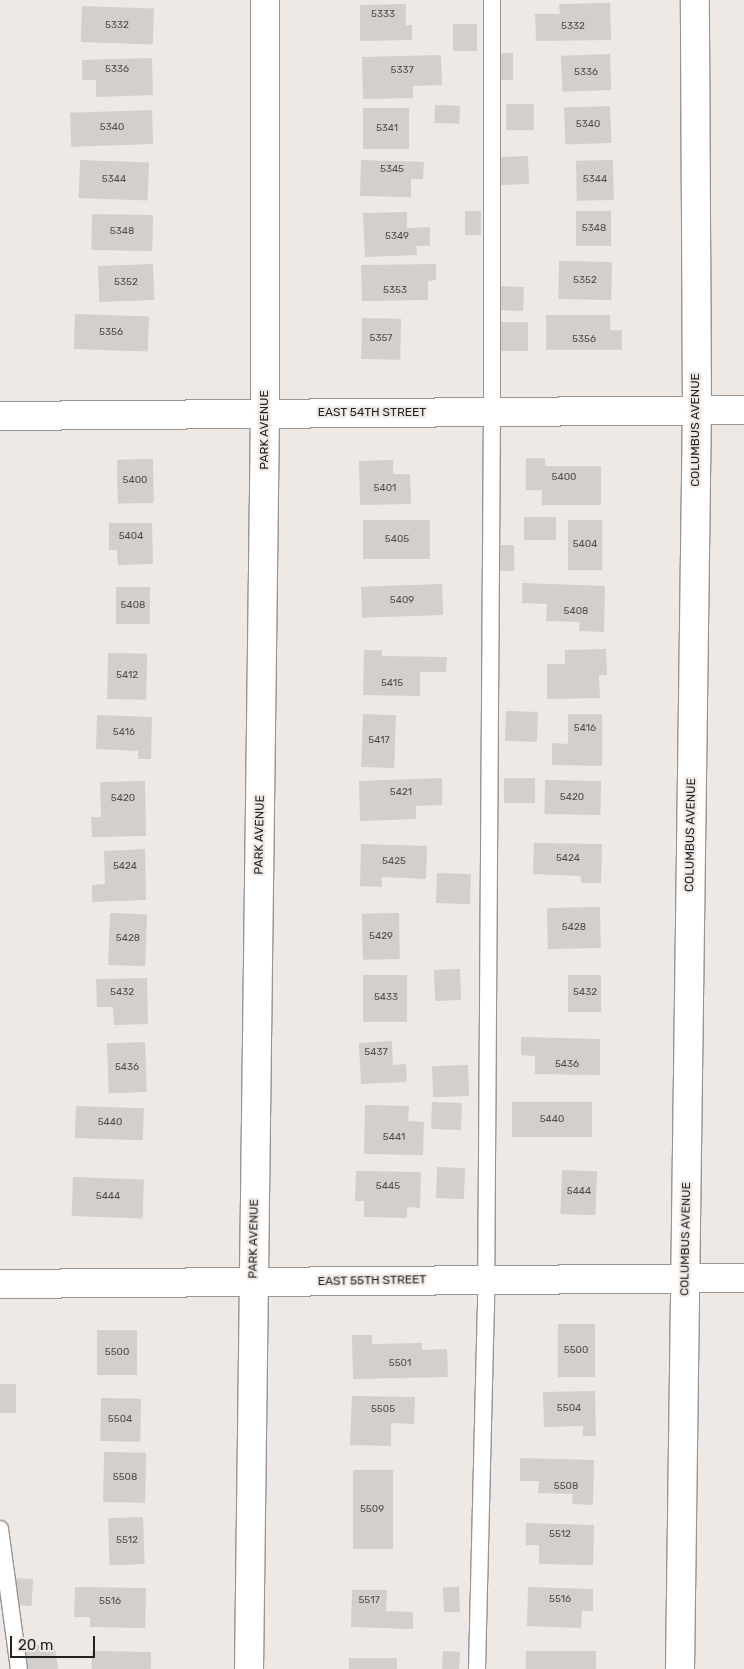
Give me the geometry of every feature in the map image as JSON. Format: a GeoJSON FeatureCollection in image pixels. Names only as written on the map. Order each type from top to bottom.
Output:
{"type":"FeatureCollection","features":[{"type":"Feature","properties":{"kind":"street","name":"PARK AVENUE"},"geometry":{"type":"LineString","coordinates":[[249,1669],[265,414],[265,0]]}},
{"type":"Feature","properties":{"kind":"street","name":"COLUMBUS AVENUE"},"geometry":{"type":"LineString","coordinates":[[680,1669],[697,410],[695,0]]}},
{"type":"Feature","properties":{"kind":"street","name":"EAST 54TH STREET"},"geometry":{"type":"LineString","coordinates":[[0,416],[744,410]]}},
{"type":"Feature","properties":{"kind":"street","name":"EAST 55TH STREET"},"geometry":{"type":"LineString","coordinates":[[0,1284],[744,1278]]}},
{"type":"Feature","properties":{"kind":"lane"},"geometry":{"type":"LineString","coordinates":[[477,1669],[486,1310],[492,412],[492,0]]}},
{"type":"Feature","properties":{"kind":"lane"},"geometry":{"type":"LineString","coordinates":[[0,1529],[19,1669]]}},
{"type":"Feature","properties":{"kind":"building"},"geometry":{"type":"Polygon","coordinates":[[[610,3],[611,40],[536,41],[535,14],[560,14],[559,4],[610,3]]]}},
{"type":"Feature","properties":{"kind":"building"},"geometry":{"type":"Polygon","coordinates":[[[406,4],[406,25],[412,25],[412,40],[360,41],[360,5],[406,4]]]}},
{"type":"Feature","properties":{"kind":"building"},"geometry":{"type":"Polygon","coordinates":[[[82,6],[154,9],[153,44],[81,42],[82,6]]]}},
{"type":"Feature","properties":{"kind":"building"},"geometry":{"type":"Polygon","coordinates":[[[453,24],[477,24],[477,51],[453,51],[453,24]]]}},
{"type":"Feature","properties":{"kind":"building"},"geometry":{"type":"Polygon","coordinates":[[[497,53],[513,53],[513,80],[497,80],[497,53]]]}},
{"type":"Feature","properties":{"kind":"building"},"geometry":{"type":"Polygon","coordinates":[[[610,54],[611,90],[562,92],[561,56],[610,54]]]}},
{"type":"Feature","properties":{"kind":"building"},"geometry":{"type":"Polygon","coordinates":[[[441,55],[442,85],[413,86],[413,98],[363,99],[362,57],[441,55]]]}},
{"type":"Feature","properties":{"kind":"building"},"geometry":{"type":"Polygon","coordinates":[[[152,58],[153,95],[96,97],[96,80],[82,80],[82,60],[152,58]]]}},
{"type":"Feature","properties":{"kind":"building"},"geometry":{"type":"Polygon","coordinates":[[[506,104],[534,104],[534,130],[506,130],[506,104]]]}},
{"type":"Feature","properties":{"kind":"building"},"geometry":{"type":"Polygon","coordinates":[[[435,105],[460,106],[459,124],[434,123],[435,105]]]}},
{"type":"Feature","properties":{"kind":"building"},"geometry":{"type":"Polygon","coordinates":[[[610,106],[611,143],[565,145],[564,108],[610,106]]]}},
{"type":"Feature","properties":{"kind":"building"},"geometry":{"type":"Polygon","coordinates":[[[363,108],[409,108],[409,149],[363,149],[363,108]]]}},
{"type":"Feature","properties":{"kind":"building"},"geometry":{"type":"Polygon","coordinates":[[[152,110],[153,144],[71,147],[70,113],[152,110]]]}},
{"type":"Feature","properties":{"kind":"building"},"geometry":{"type":"Polygon","coordinates":[[[528,156],[529,184],[497,185],[496,157],[528,156]]]}},
{"type":"Feature","properties":{"kind":"building"},"geometry":{"type":"Polygon","coordinates":[[[80,160],[149,162],[148,200],[79,198],[80,160]]]}},
{"type":"Feature","properties":{"kind":"building"},"geometry":{"type":"Polygon","coordinates":[[[361,160],[424,162],[423,179],[411,179],[411,197],[360,196],[361,160]]]}},
{"type":"Feature","properties":{"kind":"building"},"geometry":{"type":"Polygon","coordinates":[[[613,160],[614,200],[577,201],[576,161],[613,160]]]}},
{"type":"Feature","properties":{"kind":"building"},"geometry":{"type":"Polygon","coordinates":[[[465,211],[481,211],[481,235],[465,235],[465,211]]]}},
{"type":"Feature","properties":{"kind":"building"},"geometry":{"type":"Polygon","coordinates":[[[576,211],[611,211],[611,246],[576,246],[576,211]]]}},
{"type":"Feature","properties":{"kind":"building"},"geometry":{"type":"Polygon","coordinates":[[[407,212],[407,228],[430,227],[430,246],[416,246],[417,255],[365,257],[363,213],[407,212]]]}},
{"type":"Feature","properties":{"kind":"building"},"geometry":{"type":"Polygon","coordinates":[[[92,214],[153,215],[152,251],[91,250],[92,214]]]}},
{"type":"Feature","properties":{"kind":"building"},"geometry":{"type":"Polygon","coordinates":[[[559,261],[612,262],[611,300],[558,299],[559,261]]]}},
{"type":"Feature","properties":{"kind":"building"},"geometry":{"type":"Polygon","coordinates":[[[153,264],[154,300],[99,302],[98,266],[153,264]]]}},
{"type":"Feature","properties":{"kind":"building"},"geometry":{"type":"Polygon","coordinates":[[[436,264],[436,280],[428,281],[428,300],[362,301],[361,265],[436,264]]]}},
{"type":"Feature","properties":{"kind":"building"},"geometry":{"type":"Polygon","coordinates":[[[497,286],[524,287],[523,311],[496,310],[497,286]]]}},
{"type":"Feature","properties":{"kind":"building"},"geometry":{"type":"Polygon","coordinates":[[[75,314],[149,317],[148,352],[74,349],[75,314]]]}},
{"type":"Feature","properties":{"kind":"building"},"geometry":{"type":"Polygon","coordinates":[[[546,315],[610,315],[610,330],[622,330],[622,350],[546,350],[546,315]]]}},
{"type":"Feature","properties":{"kind":"building"},"geometry":{"type":"Polygon","coordinates":[[[362,318],[401,319],[400,360],[361,359],[362,318]]]}},
{"type":"Feature","properties":{"kind":"building"},"geometry":{"type":"Polygon","coordinates":[[[497,322],[528,322],[528,351],[497,351],[497,322]]]}},
{"type":"Feature","properties":{"kind":"building"},"geometry":{"type":"Polygon","coordinates":[[[526,458],[545,458],[545,466],[601,466],[601,505],[542,505],[542,490],[526,490],[526,458]]]}},
{"type":"Feature","properties":{"kind":"building"},"geometry":{"type":"Polygon","coordinates":[[[153,459],[154,503],[118,504],[117,460],[153,459]]]}},
{"type":"Feature","properties":{"kind":"building"},"geometry":{"type":"Polygon","coordinates":[[[393,460],[393,474],[410,474],[411,504],[360,505],[359,461],[393,460]]]}},
{"type":"Feature","properties":{"kind":"building"},"geometry":{"type":"Polygon","coordinates":[[[524,517],[556,517],[556,540],[524,540],[524,517]]]}},
{"type":"Feature","properties":{"kind":"building"},"geometry":{"type":"Polygon","coordinates":[[[363,520],[430,520],[430,559],[363,559],[363,520]]]}},
{"type":"Feature","properties":{"kind":"building"},"geometry":{"type":"Polygon","coordinates":[[[568,520],[602,520],[602,570],[568,570],[568,520]]]}},
{"type":"Feature","properties":{"kind":"building"},"geometry":{"type":"Polygon","coordinates":[[[109,523],[152,523],[153,564],[118,565],[117,550],[109,550],[109,523]]]}},
{"type":"Feature","properties":{"kind":"building"},"geometry":{"type":"Polygon","coordinates":[[[499,545],[514,545],[514,571],[499,571],[499,545]]]}},
{"type":"Feature","properties":{"kind":"building"},"geometry":{"type":"Polygon","coordinates":[[[522,583],[605,586],[604,632],[579,631],[580,622],[546,621],[547,604],[522,603],[522,583]]]}},
{"type":"Feature","properties":{"kind":"building"},"geometry":{"type":"Polygon","coordinates":[[[442,584],[443,615],[362,618],[361,587],[442,584]]]}},
{"type":"Feature","properties":{"kind":"building"},"geometry":{"type":"Polygon","coordinates":[[[116,587],[150,587],[150,624],[116,624],[116,587]]]}},
{"type":"Feature","properties":{"kind":"building"},"geometry":{"type":"Polygon","coordinates":[[[606,649],[607,675],[599,675],[600,698],[547,699],[547,664],[565,664],[565,650],[606,649]]]}},
{"type":"Feature","properties":{"kind":"building"},"geometry":{"type":"Polygon","coordinates":[[[364,650],[382,650],[382,656],[447,657],[446,672],[420,672],[420,696],[363,695],[364,650]]]}},
{"type":"Feature","properties":{"kind":"building"},"geometry":{"type":"Polygon","coordinates":[[[108,653],[147,654],[146,700],[107,699],[108,653]]]}},
{"type":"Feature","properties":{"kind":"building"},"geometry":{"type":"Polygon","coordinates":[[[506,711],[538,712],[537,742],[505,741],[506,711]]]}},
{"type":"Feature","properties":{"kind":"building"},"geometry":{"type":"Polygon","coordinates":[[[363,714],[396,715],[394,768],[361,767],[363,714]]]}},
{"type":"Feature","properties":{"kind":"building"},"geometry":{"type":"Polygon","coordinates":[[[568,714],[602,714],[602,766],[552,765],[552,743],[568,744],[568,714]]]}},
{"type":"Feature","properties":{"kind":"building"},"geometry":{"type":"Polygon","coordinates":[[[97,715],[152,717],[151,759],[138,759],[138,751],[96,749],[97,715]]]}},
{"type":"Feature","properties":{"kind":"building"},"geometry":{"type":"Polygon","coordinates":[[[442,778],[442,805],[416,806],[416,819],[360,821],[359,781],[442,778]]]}},
{"type":"Feature","properties":{"kind":"building"},"geometry":{"type":"Polygon","coordinates":[[[504,778],[535,778],[535,803],[504,803],[504,778]]]}},
{"type":"Feature","properties":{"kind":"building"},"geometry":{"type":"Polygon","coordinates":[[[545,780],[601,781],[600,815],[544,814],[545,780]]]}},
{"type":"Feature","properties":{"kind":"building"},"geometry":{"type":"Polygon","coordinates":[[[145,781],[146,836],[92,837],[91,817],[101,817],[100,782],[145,781]]]}},
{"type":"Feature","properties":{"kind":"building"},"geometry":{"type":"Polygon","coordinates":[[[534,843],[602,844],[601,883],[581,883],[581,876],[533,874],[534,843]]]}},
{"type":"Feature","properties":{"kind":"building"},"geometry":{"type":"Polygon","coordinates":[[[361,844],[427,846],[426,879],[382,877],[382,887],[360,886],[361,844]]]}},
{"type":"Feature","properties":{"kind":"building"},"geometry":{"type":"Polygon","coordinates":[[[145,849],[146,900],[92,902],[92,885],[105,884],[104,851],[145,849]]]}},
{"type":"Feature","properties":{"kind":"building"},"geometry":{"type":"Polygon","coordinates":[[[437,873],[471,874],[470,904],[436,903],[437,873]]]}},
{"type":"Feature","properties":{"kind":"building"},"geometry":{"type":"Polygon","coordinates":[[[600,907],[601,948],[548,949],[547,908],[600,907]]]}},
{"type":"Feature","properties":{"kind":"building"},"geometry":{"type":"Polygon","coordinates":[[[110,913],[147,914],[145,966],[108,965],[110,913]]]}},
{"type":"Feature","properties":{"kind":"building"},"geometry":{"type":"Polygon","coordinates":[[[399,913],[400,959],[363,960],[362,914],[399,913]]]}},
{"type":"Feature","properties":{"kind":"building"},"geometry":{"type":"Polygon","coordinates":[[[460,969],[461,1000],[435,1001],[434,970],[460,969]]]}},
{"type":"Feature","properties":{"kind":"building"},"geometry":{"type":"Polygon","coordinates":[[[363,975],[407,975],[407,1022],[363,1022],[363,975]]]}},
{"type":"Feature","properties":{"kind":"building"},"geometry":{"type":"Polygon","coordinates":[[[568,975],[601,975],[601,1012],[568,1012],[568,975]]]}},
{"type":"Feature","properties":{"kind":"building"},"geometry":{"type":"Polygon","coordinates":[[[147,978],[148,1024],[114,1025],[113,1007],[97,1007],[96,979],[147,978]]]}},
{"type":"Feature","properties":{"kind":"building"},"geometry":{"type":"Polygon","coordinates":[[[521,1037],[600,1039],[600,1075],[535,1074],[535,1056],[521,1055],[521,1037]]]}},
{"type":"Feature","properties":{"kind":"building"},"geometry":{"type":"Polygon","coordinates":[[[392,1041],[393,1065],[406,1064],[407,1082],[361,1084],[359,1043],[392,1041]]]}},
{"type":"Feature","properties":{"kind":"building"},"geometry":{"type":"Polygon","coordinates":[[[145,1042],[147,1092],[109,1093],[107,1043],[145,1042]]]}},
{"type":"Feature","properties":{"kind":"building"},"geometry":{"type":"Polygon","coordinates":[[[468,1065],[469,1096],[433,1097],[432,1066],[468,1065]]]}},
{"type":"Feature","properties":{"kind":"building"},"geometry":{"type":"Polygon","coordinates":[[[432,1102],[462,1103],[461,1130],[431,1129],[432,1102]]]}},
{"type":"Feature","properties":{"kind":"building"},"geometry":{"type":"Polygon","coordinates":[[[512,1102],[592,1102],[592,1137],[512,1137],[512,1102]]]}},
{"type":"Feature","properties":{"kind":"building"},"geometry":{"type":"Polygon","coordinates":[[[365,1105],[409,1106],[408,1121],[424,1122],[423,1155],[364,1154],[365,1105]]]}},
{"type":"Feature","properties":{"kind":"building"},"geometry":{"type":"Polygon","coordinates":[[[76,1106],[144,1108],[143,1140],[75,1138],[76,1106]]]}},
{"type":"Feature","properties":{"kind":"building"},"geometry":{"type":"Polygon","coordinates":[[[437,1167],[465,1168],[464,1199],[436,1198],[437,1167]]]}},
{"type":"Feature","properties":{"kind":"building"},"geometry":{"type":"Polygon","coordinates":[[[562,1170],[597,1171],[595,1215],[560,1214],[562,1170]]]}},
{"type":"Feature","properties":{"kind":"building"},"geometry":{"type":"Polygon","coordinates":[[[356,1171],[421,1172],[420,1208],[407,1207],[407,1218],[364,1217],[364,1201],[355,1201],[356,1171]]]}},
{"type":"Feature","properties":{"kind":"building"},"geometry":{"type":"Polygon","coordinates":[[[73,1177],[144,1179],[143,1218],[72,1216],[73,1177]]]}},
{"type":"Feature","properties":{"kind":"building"},"geometry":{"type":"Polygon","coordinates":[[[558,1324],[595,1324],[595,1377],[558,1377],[558,1324]]]}},
{"type":"Feature","properties":{"kind":"building"},"geometry":{"type":"Polygon","coordinates":[[[97,1330],[137,1330],[137,1375],[97,1375],[97,1330]]]}},
{"type":"Feature","properties":{"kind":"building"},"geometry":{"type":"Polygon","coordinates":[[[352,1335],[372,1335],[372,1344],[422,1343],[422,1350],[447,1349],[448,1377],[353,1379],[352,1335]]]}},
{"type":"Feature","properties":{"kind":"building"},"geometry":{"type":"Polygon","coordinates":[[[0,1384],[16,1384],[16,1413],[0,1413],[0,1384]]]}},
{"type":"Feature","properties":{"kind":"building"},"geometry":{"type":"Polygon","coordinates":[[[595,1391],[596,1436],[583,1436],[583,1426],[544,1427],[543,1392],[595,1391]]]}},
{"type":"Feature","properties":{"kind":"building"},"geometry":{"type":"Polygon","coordinates":[[[352,1396],[415,1397],[414,1424],[391,1423],[391,1446],[350,1445],[352,1396]]]}},
{"type":"Feature","properties":{"kind":"building"},"geometry":{"type":"Polygon","coordinates":[[[101,1398],[141,1399],[140,1442],[100,1441],[101,1398]]]}},
{"type":"Feature","properties":{"kind":"building"},"geometry":{"type":"Polygon","coordinates":[[[104,1452],[146,1453],[145,1503],[103,1502],[104,1452]]]}},
{"type":"Feature","properties":{"kind":"building"},"geometry":{"type":"Polygon","coordinates":[[[520,1458],[594,1460],[593,1505],[572,1504],[573,1494],[538,1493],[539,1481],[520,1481],[520,1458]]]}},
{"type":"Feature","properties":{"kind":"building"},"geometry":{"type":"Polygon","coordinates":[[[353,1470],[393,1470],[393,1549],[353,1549],[353,1470]]]}},
{"type":"Feature","properties":{"kind":"building"},"geometry":{"type":"Polygon","coordinates":[[[143,1517],[145,1564],[110,1565],[108,1518],[143,1517]]]}},
{"type":"Feature","properties":{"kind":"building"},"geometry":{"type":"Polygon","coordinates":[[[526,1523],[594,1525],[593,1565],[539,1564],[539,1545],[526,1545],[526,1523]]]}},
{"type":"Feature","properties":{"kind":"building"},"geometry":{"type":"Polygon","coordinates":[[[15,1578],[33,1579],[32,1606],[14,1605],[15,1578]]]}},
{"type":"Feature","properties":{"kind":"building"},"geometry":{"type":"Polygon","coordinates":[[[75,1587],[146,1588],[145,1628],[90,1627],[90,1617],[74,1617],[75,1587]]]}},
{"type":"Feature","properties":{"kind":"building"},"geometry":{"type":"Polygon","coordinates":[[[459,1587],[460,1612],[444,1613],[443,1588],[459,1587]]]}},
{"type":"Feature","properties":{"kind":"building"},"geometry":{"type":"Polygon","coordinates":[[[528,1587],[593,1589],[593,1611],[582,1611],[581,1628],[527,1626],[528,1587]]]}},
{"type":"Feature","properties":{"kind":"building"},"geometry":{"type":"Polygon","coordinates":[[[352,1590],[387,1590],[386,1611],[413,1612],[413,1629],[351,1627],[352,1590]]]}},
{"type":"Feature","properties":{"kind":"building"},"geometry":{"type":"Polygon","coordinates":[[[54,1643],[58,1669],[23,1669],[20,1647],[54,1643]]]}},
{"type":"Feature","properties":{"kind":"building"},"geometry":{"type":"Polygon","coordinates":[[[92,1651],[151,1652],[151,1669],[92,1669],[92,1651]]]}},
{"type":"Feature","properties":{"kind":"building"},"geometry":{"type":"Polygon","coordinates":[[[443,1651],[460,1652],[459,1669],[442,1669],[443,1651]]]}},
{"type":"Feature","properties":{"kind":"building"},"geometry":{"type":"Polygon","coordinates":[[[526,1651],[596,1651],[596,1669],[526,1669],[526,1651]]]}},
{"type":"Feature","properties":{"kind":"building"},"geometry":{"type":"Polygon","coordinates":[[[349,1658],[397,1658],[397,1669],[349,1669],[349,1658]]]}}]}
